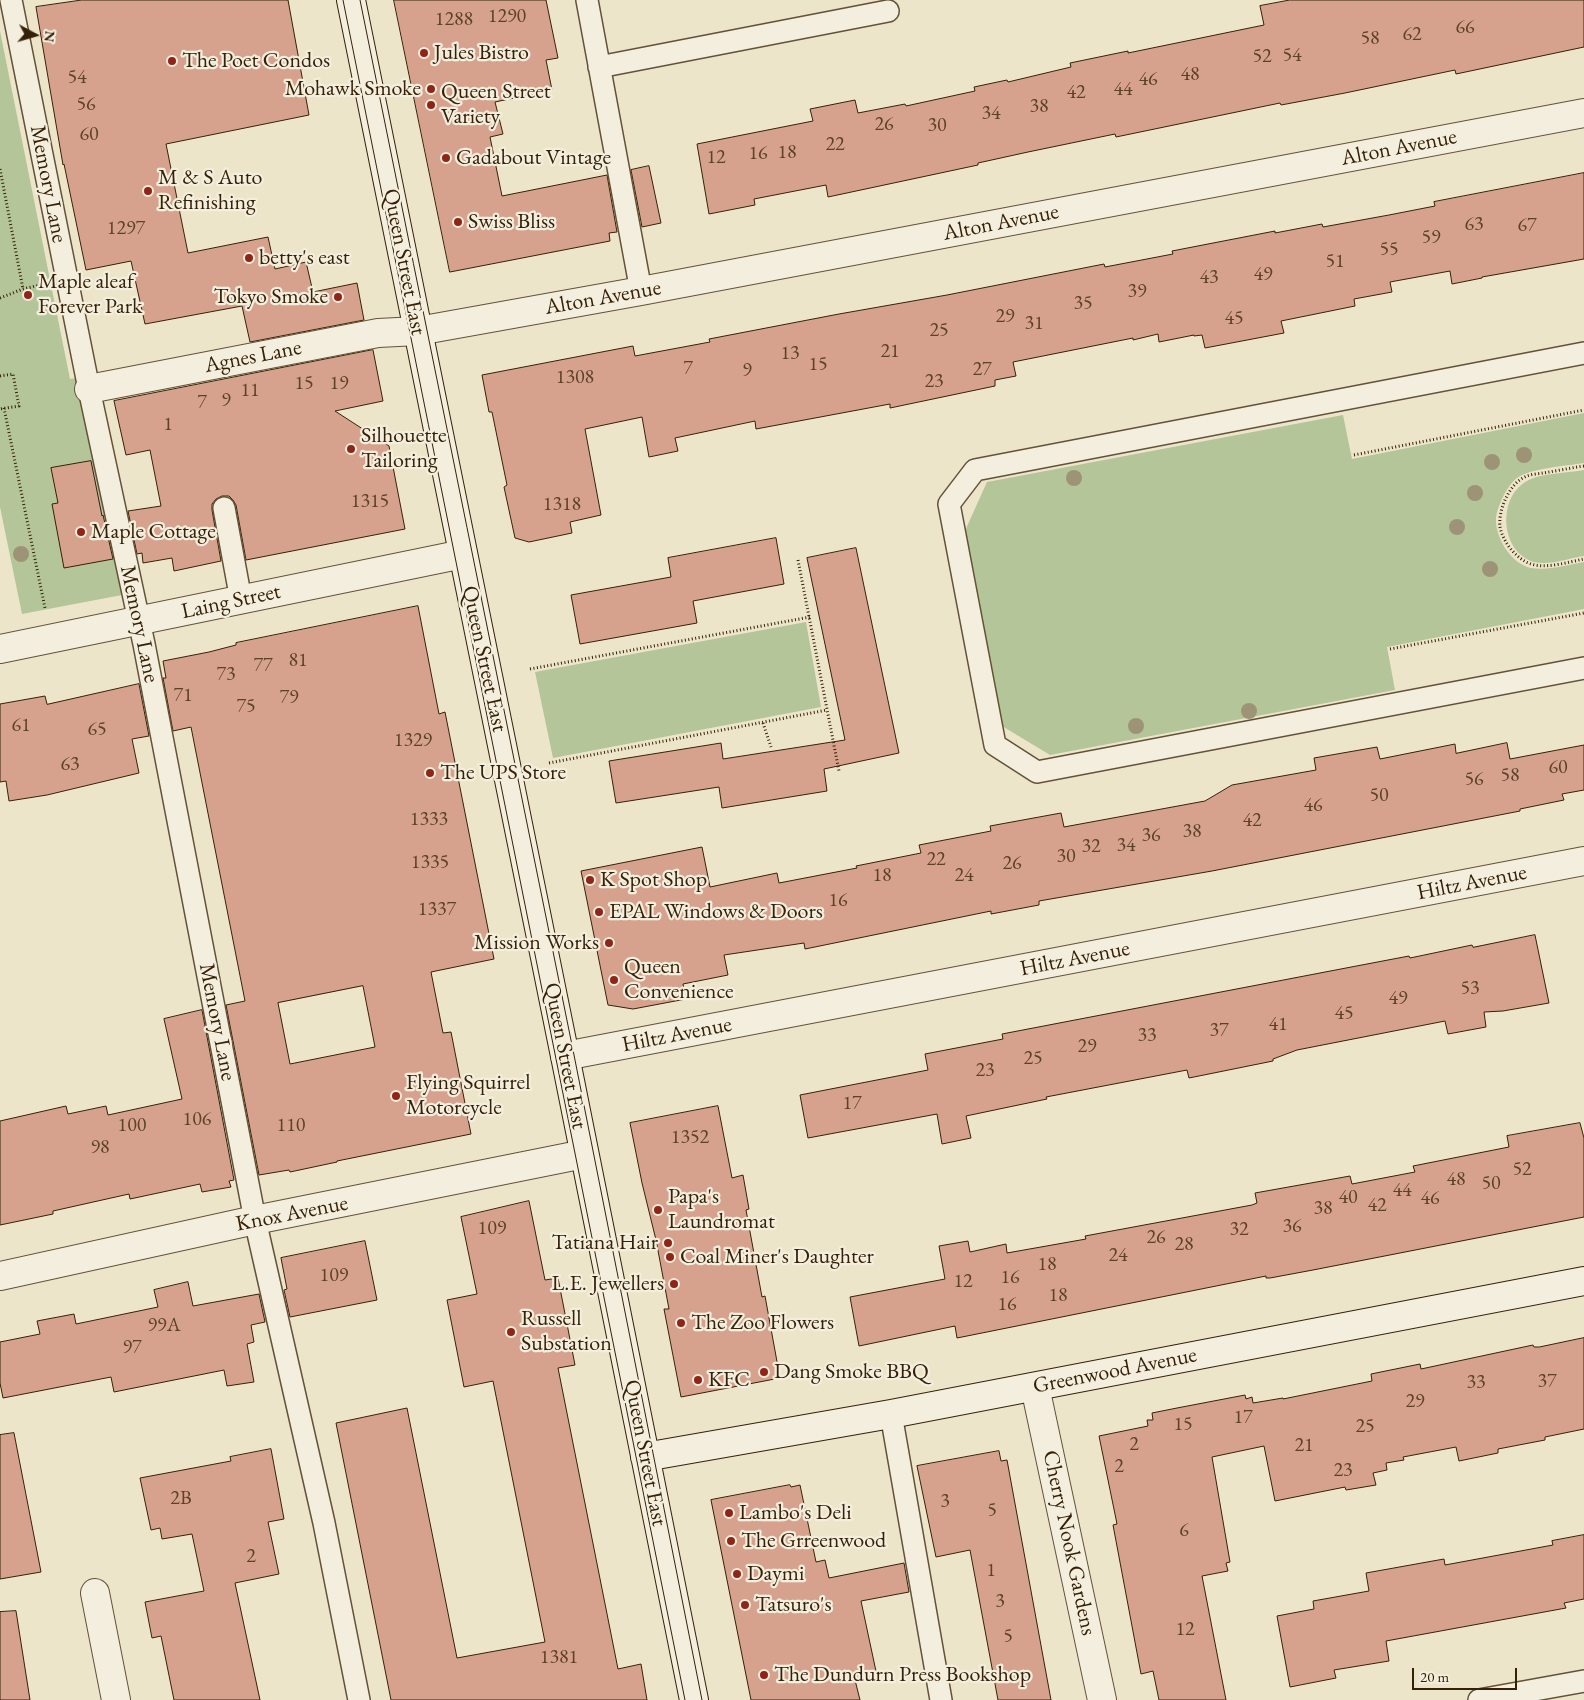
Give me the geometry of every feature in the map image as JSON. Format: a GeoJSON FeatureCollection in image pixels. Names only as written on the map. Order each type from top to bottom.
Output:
{"type":"FeatureCollection","features":[{"type":"Feature","properties":{"kind":"street","name":"Queen Street East"},"geometry":{"type":"LineString","coordinates":[[351,0],[694,1700]]}},
{"type":"Feature","properties":{"kind":"street","name":"Alton Avenue"},"geometry":{"type":"LineString","coordinates":[[418,331],[641,291],[1584,113]]}},
{"type":"Feature","properties":{"kind":"street","name":"Agnes Lane"},"geometry":{"type":"LineString","coordinates":[[89,389],[378,333],[418,331]]}},
{"type":"Feature","properties":{"kind":"street","name":"Laing Street"},"geometry":{"type":"LineString","coordinates":[[0,650],[462,554]]}},
{"type":"Feature","properties":{"kind":"street","name":"Hiltz Avenue"},"geometry":{"type":"LineString","coordinates":[[565,1056],[1584,861]]}},
{"type":"Feature","properties":{"kind":"street","name":"Knox Avenue"},"geometry":{"type":"LineString","coordinates":[[0,1276],[255,1220],[584,1154]]}},
{"type":"Feature","properties":{"kind":"street","name":"Greenwood Avenue"},"geometry":{"type":"LineString","coordinates":[[645,1457],[891,1414],[1584,1281]]}},
{"type":"Feature","properties":{"kind":"street","name":"Cherry Nook Gardens"},"geometry":{"type":"LineString","coordinates":[[1035,1387],[1102,1700]]}},
{"type":"Feature","properties":{"kind":"street"},"geometry":{"type":"LineString","coordinates":[[94,1592],[116,1700]]}},
{"type":"Feature","properties":{"kind":"lane","name":"Memory Lane"},"geometry":{"type":"LineString","coordinates":[[11,0],[89,389],[139,621],[255,1220],[324,1523],[359,1700]]}},
{"type":"Feature","properties":{"kind":"lane"},"geometry":{"type":"LineString","coordinates":[[587,0],[641,291]]}},
{"type":"Feature","properties":{"kind":"lane"},"geometry":{"type":"LineString","coordinates":[[599,67],[888,11]]}},
{"type":"Feature","properties":{"kind":"lane"},"geometry":{"type":"LineString","coordinates":[[1584,353],[975,470],[949,504],[995,745],[1037,772],[1584,668]]}},
{"type":"Feature","properties":{"kind":"lane"},"geometry":{"type":"LineString","coordinates":[[224,508],[241,600]]}},
{"type":"Feature","properties":{"kind":"lane"},"geometry":{"type":"LineString","coordinates":[[891,1414],[941,1700]]}},
{"type":"Feature","properties":{"kind":"lane"},"geometry":{"type":"LineString","coordinates":[[1479,1700],[1584,1681]]}},
{"type":"Feature","properties":{"kind":"path"},"geometry":{"type":"LineString","coordinates":[[0,169],[23,289]]}},
{"type":"Feature","properties":{"kind":"path"},"geometry":{"type":"LineString","coordinates":[[0,298],[23,289],[67,279]]}},
{"type":"Feature","properties":{"kind":"path"},"geometry":{"type":"LineString","coordinates":[[0,376],[13,374],[19,406],[2,409],[46,616]]}},
{"type":"Feature","properties":{"kind":"path"},"geometry":{"type":"LineString","coordinates":[[1354,455],[1584,410]]}},
{"type":"Feature","properties":{"kind":"path"},"geometry":{"type":"LineString","coordinates":[[1584,466],[1527,476],[1518,482],[1510,490],[1506,498],[1501,512],[1500,527],[1505,541],[1511,549],[1531,564],[1544,565],[1584,559]]}},
{"type":"Feature","properties":{"kind":"path"},"geometry":{"type":"LineString","coordinates":[[798,560],[839,771]]}},
{"type":"Feature","properties":{"kind":"path"},"geometry":{"type":"LineString","coordinates":[[1390,649],[1584,612]]}},
{"type":"Feature","properties":{"kind":"path"},"geometry":{"type":"LineString","coordinates":[[530,669],[810,617]]}},
{"type":"Feature","properties":{"kind":"path"},"geometry":{"type":"LineString","coordinates":[[549,763],[827,710]]}},
{"type":"Feature","properties":{"kind":"path"},"geometry":{"type":"LineString","coordinates":[[762,723],[771,747]]}},
{"type":"Feature","properties":{"kind":"green space"},"geometry":{"type":"Polygon","coordinates":[[[0,31],[70,379],[77,378],[122,595],[22,614],[0,507],[0,31]]]}},
{"type":"Feature","properties":{"kind":"green space"},"geometry":{"type":"Polygon","coordinates":[[[1584,413],[1584,463],[1531,472],[1517,478],[1509,486],[1502,498],[1497,511],[1496,522],[1499,536],[1507,550],[1524,566],[1544,569],[1584,562],[1584,609],[1387,647],[1395,690],[1050,755],[1002,726],[964,533],[987,482],[1343,415],[1352,459],[1584,413]]]}},
{"type":"Feature","properties":{"kind":"green space"},"geometry":{"type":"Polygon","coordinates":[[[1584,470],[1584,556],[1540,563],[1523,556],[1514,547],[1506,524],[1507,511],[1517,489],[1527,481],[1540,476],[1584,470]]]}},
{"type":"Feature","properties":{"kind":"green space"},"geometry":{"type":"Polygon","coordinates":[[[806,622],[821,707],[553,758],[535,672],[806,622]]]}},
{"type":"Feature","properties":{"kind":"building"},"geometry":{"type":"Polygon","coordinates":[[[82,0],[288,0],[309,115],[166,144],[188,253],[268,237],[275,269],[306,262],[313,292],[357,283],[364,320],[250,342],[242,306],[145,324],[131,261],[86,270],[63,165],[36,7],[82,0]]]}},
{"type":"Feature","properties":{"kind":"building"},"geometry":{"type":"Polygon","coordinates":[[[394,0],[546,0],[558,58],[546,60],[552,90],[495,102],[503,134],[490,137],[502,196],[607,175],[617,232],[609,233],[610,241],[450,272],[394,0]]]}},
{"type":"Feature","properties":{"kind":"building"},"geometry":{"type":"Polygon","coordinates":[[[1290,0],[1584,0],[1584,47],[1456,74],[1455,70],[1345,93],[1281,105],[1280,103],[1116,137],[1115,134],[828,197],[826,185],[754,199],[755,205],[709,214],[697,144],[813,121],[810,109],[855,100],[858,113],[905,104],[906,106],[975,91],[974,87],[1007,80],[1008,82],[1071,67],[1070,63],[1264,25],[1260,6],[1290,0]]]}},
{"type":"Feature","properties":{"kind":"building"},"geometry":{"type":"Polygon","coordinates":[[[649,166],[661,223],[642,227],[631,170],[649,166]]]}},
{"type":"Feature","properties":{"kind":"building"},"geometry":{"type":"Polygon","coordinates":[[[1584,173],[1584,259],[1452,284],[1450,271],[1390,282],[1392,292],[1354,299],[1355,306],[1281,321],[1284,333],[1205,348],[1202,335],[1159,342],[1158,334],[1133,340],[1133,338],[1013,362],[1016,376],[995,380],[995,386],[890,408],[890,404],[756,429],[755,421],[675,438],[678,451],[649,457],[642,417],[585,429],[601,515],[570,522],[572,533],[529,542],[515,538],[504,487],[507,485],[492,412],[489,412],[482,375],[633,346],[635,356],[710,342],[709,339],[839,314],[1104,264],[1105,267],[1173,254],[1172,251],[1275,231],[1275,233],[1322,224],[1323,227],[1389,215],[1435,206],[1434,202],[1584,173]]]}},
{"type":"Feature","properties":{"kind":"building"},"geometry":{"type":"Polygon","coordinates":[[[373,350],[383,401],[335,411],[389,446],[405,529],[246,560],[236,505],[229,496],[222,496],[212,504],[221,561],[174,571],[172,558],[143,563],[142,553],[137,554],[128,511],[161,506],[150,450],[126,455],[114,401],[373,350]]]}},
{"type":"Feature","properties":{"kind":"building","name":"Maple Cottage"},"geometry":{"type":"Polygon","coordinates":[[[91,461],[113,559],[64,568],[52,504],[58,503],[51,468],[91,461]]]}},
{"type":"Feature","properties":{"kind":"building"},"geometry":{"type":"Polygon","coordinates":[[[776,538],[784,584],[693,601],[697,623],[580,644],[571,595],[671,577],[668,558],[776,538]]]}},
{"type":"Feature","properties":{"kind":"building"},"geometry":{"type":"Polygon","coordinates":[[[856,548],[899,753],[824,769],[827,791],[722,808],[719,787],[616,803],[609,761],[721,743],[723,759],[845,740],[807,558],[856,548]]]}},
{"type":"Feature","properties":{"kind":"building"},"geometry":{"type":"Polygon","coordinates":[[[418,606],[439,714],[445,712],[494,959],[431,972],[443,1033],[451,1032],[471,1134],[290,1172],[289,1170],[259,1175],[226,1005],[245,1001],[191,727],[173,731],[163,678],[166,678],[163,661],[209,652],[236,645],[236,643],[418,606]],[[363,986],[278,1003],[290,1064],[375,1047],[363,986]]]}},
{"type":"Feature","properties":{"kind":"building"},"geometry":{"type":"Polygon","coordinates":[[[139,684],[149,736],[132,739],[139,773],[47,795],[9,801],[6,781],[0,782],[0,704],[45,696],[47,704],[139,684]]]}},
{"type":"Feature","properties":{"kind":"building"},"geometry":{"type":"Polygon","coordinates":[[[1507,743],[1510,759],[1584,745],[1584,790],[1562,794],[1564,800],[1520,809],[1520,811],[1212,871],[1039,901],[1039,905],[991,914],[991,911],[805,949],[804,943],[724,955],[728,975],[683,984],[686,999],[633,1009],[608,1005],[581,871],[702,847],[710,887],[777,873],[779,883],[921,853],[919,845],[991,831],[990,826],[1061,813],[1064,827],[1205,801],[1232,785],[1316,770],[1314,758],[1377,747],[1380,759],[1455,744],[1456,753],[1507,743]]]}},
{"type":"Feature","properties":{"kind":"building"},"geometry":{"type":"Polygon","coordinates":[[[1535,935],[1549,1003],[1503,1011],[1484,1012],[1486,1027],[1448,1034],[1445,1021],[1297,1050],[1273,1059],[1273,1061],[1189,1078],[1187,1070],[1046,1097],[1047,1099],[966,1116],[971,1138],[942,1144],[937,1114],[808,1138],[800,1095],[928,1070],[925,1054],[1003,1039],[1002,1034],[1409,956],[1410,958],[1472,945],[1473,947],[1535,935]]]}},
{"type":"Feature","properties":{"kind":"building"},"geometry":{"type":"Polygon","coordinates":[[[202,1010],[234,1180],[229,1181],[231,1187],[202,1192],[200,1184],[130,1199],[129,1194],[53,1211],[53,1214],[0,1225],[0,1121],[66,1106],[68,1114],[106,1106],[108,1115],[182,1099],[164,1019],[202,1010]]]}},
{"type":"Feature","properties":{"kind":"building"},"geometry":{"type":"Polygon","coordinates":[[[718,1106],[732,1178],[743,1175],[749,1209],[746,1210],[762,1297],[765,1296],[780,1378],[681,1397],[664,1309],[669,1309],[630,1123],[718,1106]]]}},
{"type":"Feature","properties":{"kind":"building"},"geometry":{"type":"Polygon","coordinates":[[[1580,1123],[1584,1138],[1584,1217],[1270,1278],[1266,1278],[1266,1276],[957,1338],[955,1326],[859,1346],[850,1297],[945,1279],[939,1246],[968,1241],[970,1252],[1006,1244],[1007,1253],[1086,1239],[1085,1236],[1252,1205],[1257,1203],[1255,1193],[1350,1176],[1352,1184],[1415,1172],[1413,1166],[1509,1147],[1507,1136],[1580,1123]]]}},
{"type":"Feature","properties":{"kind":"building"},"geometry":{"type":"Polygon","coordinates":[[[529,1201],[545,1280],[558,1278],[575,1365],[558,1368],[618,1669],[641,1664],[647,1700],[391,1700],[336,1423],[407,1408],[457,1658],[545,1642],[493,1381],[464,1387],[447,1300],[477,1294],[461,1217],[529,1201]]]}},
{"type":"Feature","properties":{"kind":"building"},"geometry":{"type":"Polygon","coordinates":[[[365,1241],[377,1300],[290,1317],[284,1290],[287,1289],[281,1258],[365,1241]]]}},
{"type":"Feature","properties":{"kind":"building"},"geometry":{"type":"Polygon","coordinates":[[[188,1282],[193,1306],[259,1294],[265,1322],[251,1325],[254,1342],[247,1344],[254,1382],[227,1386],[224,1370],[114,1392],[111,1377],[3,1398],[0,1383],[0,1342],[40,1334],[37,1321],[74,1314],[76,1324],[158,1307],[154,1290],[188,1282]]]}},
{"type":"Feature","properties":{"kind":"building"},"geometry":{"type":"Polygon","coordinates":[[[1584,1338],[1584,1429],[1545,1437],[1545,1440],[1498,1449],[1498,1453],[1459,1461],[1456,1447],[1403,1457],[1404,1460],[1386,1463],[1387,1470],[1373,1473],[1376,1485],[1346,1490],[1345,1487],[1275,1501],[1264,1446],[1212,1457],[1230,1562],[1226,1563],[1228,1571],[1202,1576],[1226,1700],[1159,1700],[1153,1671],[1141,1674],[1113,1525],[1117,1524],[1099,1436],[1148,1426],[1147,1420],[1153,1420],[1152,1413],[1245,1395],[1246,1399],[1252,1397],[1253,1403],[1283,1399],[1372,1381],[1371,1374],[1420,1364],[1421,1369],[1533,1345],[1534,1347],[1539,1347],[1584,1338]]]}},
{"type":"Feature","properties":{"kind":"building"},"geometry":{"type":"Polygon","coordinates":[[[14,1433],[41,1572],[0,1579],[0,1435],[14,1433]]]}},
{"type":"Feature","properties":{"kind":"building"},"geometry":{"type":"Polygon","coordinates":[[[271,1449],[284,1519],[268,1522],[279,1574],[235,1583],[260,1700],[174,1700],[161,1636],[152,1638],[145,1602],[204,1591],[192,1534],[162,1539],[160,1528],[151,1530],[140,1478],[231,1461],[230,1457],[271,1449]]]}},
{"type":"Feature","properties":{"kind":"building"},"geometry":{"type":"Polygon","coordinates":[[[999,1451],[1001,1461],[1007,1460],[1051,1700],[998,1700],[970,1550],[936,1557],[917,1466],[999,1451]]]}},
{"type":"Feature","properties":{"kind":"building"},"geometry":{"type":"Polygon","coordinates":[[[790,1485],[791,1487],[800,1485],[816,1562],[825,1560],[829,1578],[904,1563],[909,1592],[861,1601],[877,1676],[855,1680],[860,1700],[751,1700],[711,1500],[790,1485]]]}},
{"type":"Feature","properties":{"kind":"building"},"geometry":{"type":"Polygon","coordinates":[[[1584,1535],[1584,1599],[1564,1603],[1566,1608],[1386,1641],[1389,1661],[1334,1670],[1336,1678],[1290,1687],[1277,1616],[1314,1609],[1313,1601],[1369,1591],[1366,1573],[1444,1559],[1445,1565],[1553,1545],[1552,1541],[1584,1535]]]}},
{"type":"Feature","properties":{"kind":"building"},"geometry":{"type":"Polygon","coordinates":[[[16,1611],[30,1700],[0,1700],[0,1612],[16,1611]]]}},
{"type":"Feature","properties":{"kind":"tram line"},"geometry":{"type":"LineString","coordinates":[[343,0],[685,1700]]}},
{"type":"Feature","properties":{"kind":"tram line"},"geometry":{"type":"LineString","coordinates":[[360,0],[574,1055],[702,1700]]}},
{"type":"Feature","properties":{"kind":"place","name":"Jules Bistro"},"geometry":{"type":"Point","coordinates":[424,53]}},
{"type":"Feature","properties":{"kind":"place","name":"The Poet Condos"},"geometry":{"type":"Point","coordinates":[172,61]}},
{"type":"Feature","properties":{"kind":"place","name":"Mohawk Smoke"},"geometry":{"type":"Point","coordinates":[431,89]}},
{"type":"Feature","properties":{"kind":"place","name":"Queen Street Variety"},"geometry":{"type":"Point","coordinates":[431,105]}},
{"type":"Feature","properties":{"kind":"place","name":"Gadabout Vintage"},"geometry":{"type":"Point","coordinates":[446,158]}},
{"type":"Feature","properties":{"kind":"place","name":"M & S Auto Refinishing"},"geometry":{"type":"Point","coordinates":[148,191]}},
{"type":"Feature","properties":{"kind":"place","name":"Swiss Bliss"},"geometry":{"type":"Point","coordinates":[458,222]}},
{"type":"Feature","properties":{"kind":"place","name":"betty's east"},"geometry":{"type":"Point","coordinates":[249,258]}},
{"type":"Feature","properties":{"kind":"place","name":"Maple aleaf Forever Park"},"geometry":{"type":"Point","coordinates":[28,295]}},
{"type":"Feature","properties":{"kind":"place","name":"Tokyo Smoke"},"geometry":{"type":"Point","coordinates":[338,297]}},
{"type":"Feature","properties":{"kind":"place","name":"Silhouette Tailoring"},"geometry":{"type":"Point","coordinates":[351,449]}},
{"type":"Feature","properties":{"kind":"place","name":"Maple Cottage"},"geometry":{"type":"Point","coordinates":[81,532]}},
{"type":"Feature","properties":{"kind":"place","name":"The UPS Store"},"geometry":{"type":"Point","coordinates":[430,773]}},
{"type":"Feature","properties":{"kind":"place","name":"K Spot Shop"},"geometry":{"type":"Point","coordinates":[590,880]}},
{"type":"Feature","properties":{"kind":"place","name":"EPAL Windows & Doors"},"geometry":{"type":"Point","coordinates":[599,912]}},
{"type":"Feature","properties":{"kind":"place","name":"Mission Works"},"geometry":{"type":"Point","coordinates":[609,943]}},
{"type":"Feature","properties":{"kind":"place","name":"Queen Convenience"},"geometry":{"type":"Point","coordinates":[614,980]}},
{"type":"Feature","properties":{"kind":"place","name":"Flying Squirrel Motorcycle"},"geometry":{"type":"Point","coordinates":[396,1096]}},
{"type":"Feature","properties":{"kind":"place","name":"Papa's Laundromat"},"geometry":{"type":"Point","coordinates":[658,1210]}},
{"type":"Feature","properties":{"kind":"place","name":"Tatiana Hair"},"geometry":{"type":"Point","coordinates":[668,1243]}},
{"type":"Feature","properties":{"kind":"place","name":"Coal Miner's Daughter"},"geometry":{"type":"Point","coordinates":[670,1257]}},
{"type":"Feature","properties":{"kind":"place","name":"L.E. Jewellers"},"geometry":{"type":"Point","coordinates":[674,1284]}},
{"type":"Feature","properties":{"kind":"place","name":"The Zoo Flowers"},"geometry":{"type":"Point","coordinates":[681,1323]}},
{"type":"Feature","properties":{"kind":"place","name":"Russell Substation"},"geometry":{"type":"Point","coordinates":[511,1332]}},
{"type":"Feature","properties":{"kind":"place","name":"Dang Smoke BBQ"},"geometry":{"type":"Point","coordinates":[764,1372]}},
{"type":"Feature","properties":{"kind":"place","name":"KFC"},"geometry":{"type":"Point","coordinates":[698,1380]}},
{"type":"Feature","properties":{"kind":"place","name":"Lambo's Deli"},"geometry":{"type":"Point","coordinates":[729,1513]}},
{"type":"Feature","properties":{"kind":"place","name":"The Grreenwood"},"geometry":{"type":"Point","coordinates":[731,1541]}},
{"type":"Feature","properties":{"kind":"place","name":"Daymi"},"geometry":{"type":"Point","coordinates":[737,1574]}},
{"type":"Feature","properties":{"kind":"place","name":"Tatsuro's"},"geometry":{"type":"Point","coordinates":[745,1605]}},
{"type":"Feature","properties":{"kind":"place","name":"The Dundurn Press Bookshop"},"geometry":{"type":"Point","coordinates":[764,1675]}}]}
